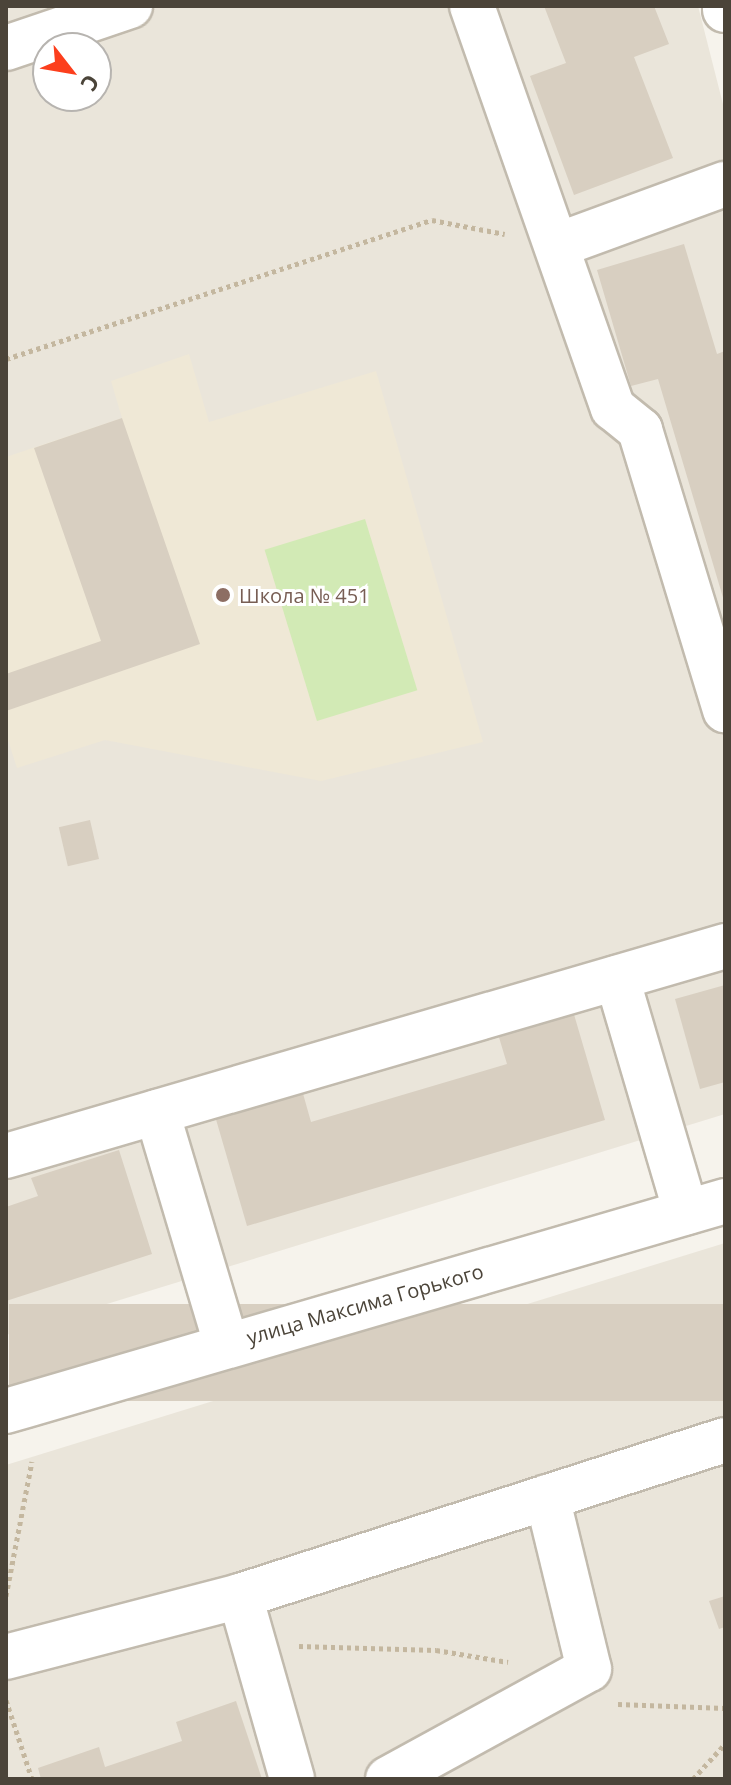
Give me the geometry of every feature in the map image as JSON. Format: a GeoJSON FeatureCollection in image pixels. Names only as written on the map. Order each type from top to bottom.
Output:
{"type":"FeatureCollection","features":[{"type":"Feature","properties":{"kind":"street"},"geometry":{"type":"LineString","coordinates":[[6,48],[130,6]]}},
{"type":"Feature","properties":{"kind":"street"},"geometry":{"type":"LineString","coordinates":[[472,6],[613,408],[640,430],[725,710]]}},
{"type":"Feature","properties":{"kind":"street"},"geometry":{"type":"LineString","coordinates":[[558,245],[725,184]]}},
{"type":"Feature","properties":{"kind":"street"},"geometry":{"type":"LineString","coordinates":[[6,1156],[725,946]]}},
{"type":"Feature","properties":{"kind":"street"},"geometry":{"type":"LineString","coordinates":[[617,978],[705,1206]]}},
{"type":"Feature","properties":{"kind":"street"},"geometry":{"type":"LineString","coordinates":[[157,1112],[226,1344]]}},
{"type":"Feature","properties":{"kind":"street","name":"улица Максима Горького"},"geometry":{"type":"LineString","coordinates":[[6,1411],[705,1206]]}},
{"type":"Feature","properties":{"kind":"street"},"geometry":{"type":"LineString","coordinates":[[6,1657],[240,1596],[725,1440]]}},
{"type":"Feature","properties":{"kind":"street"},"geometry":{"type":"LineString","coordinates":[[388,1779],[589,1669],[547,1497]]}},
{"type":"Feature","properties":{"kind":"street"},"geometry":{"type":"LineString","coordinates":[[240,1596],[292,1779]]}},
{"type":"Feature","properties":{"kind":"path"},"geometry":{"type":"LineString","coordinates":[[6,359],[432,220],[558,245]]}},
{"type":"Feature","properties":{"kind":"path"},"geometry":{"type":"LineString","coordinates":[[6,1596],[32,1461]]}},
{"type":"Feature","properties":{"kind":"path"},"geometry":{"type":"LineString","coordinates":[[6,1699],[32,1779]]}},
{"type":"Feature","properties":{"kind":"path"},"geometry":{"type":"LineString","coordinates":[[693,1779],[725,1744]]}},
{"type":"Feature","properties":{"kind":"shaded area"},"geometry":{"type":"Polygon","coordinates":[[[6,6],[698,6],[725,112],[725,1114],[6,1335],[6,6]]]}},
{"type":"Feature","properties":{"kind":"shaded area","name":"Школа № 451"},"geometry":{"type":"Polygon","coordinates":[[[189,354],[209,422],[376,371],[483,742],[321,781],[105,740],[17,768],[6,734],[6,457],[122,418],[111,381],[189,354]]]}},
{"type":"Feature","properties":{"kind":"shaded area"},"geometry":{"type":"Polygon","coordinates":[[[725,1243],[725,1779],[6,1779],[6,1465],[725,1243]]]}},
{"type":"Feature","properties":{"kind":"green space"},"geometry":{"type":"Polygon","coordinates":[[[365,519],[417,690],[317,721],[265,550],[365,519]]]}},
{"type":"Feature","properties":{"kind":"building"},"geometry":{"type":"Polygon","coordinates":[[[544,6],[654,6],[669,44],[634,57],[673,158],[574,195],[530,76],[566,63],[544,6]]]}},
{"type":"Feature","properties":{"kind":"building"},"geometry":{"type":"Polygon","coordinates":[[[684,244],[717,354],[725,351],[724,601],[658,379],[631,386],[597,270],[684,244]]]}},
{"type":"Feature","properties":{"kind":"building"},"geometry":{"type":"Polygon","coordinates":[[[122,418],[200,644],[6,711],[6,674],[101,641],[34,448],[122,418]]]}},
{"type":"Feature","properties":{"kind":"building"},"geometry":{"type":"Polygon","coordinates":[[[90,820],[99,859],[68,866],[59,827],[90,820]]]}},
{"type":"Feature","properties":{"kind":"building"},"geometry":{"type":"Polygon","coordinates":[[[725,985],[725,1082],[700,1089],[675,999],[725,985]]]}},
{"type":"Feature","properties":{"kind":"building"},"geometry":{"type":"Polygon","coordinates":[[[573,1011],[605,1120],[247,1226],[215,1116],[302,1090],[311,1122],[507,1064],[498,1034],[573,1011]]]}},
{"type":"Feature","properties":{"kind":"building"},"geometry":{"type":"Polygon","coordinates":[[[119,1150],[152,1254],[6,1301],[6,1207],[38,1196],[31,1178],[119,1150]]]}},
{"type":"Feature","properties":{"kind":"building"},"geometry":{"type":"Polygon","coordinates":[[[9,1304],[725,1304],[725,1401],[9,1401],[9,1304]]]}},
{"type":"Feature","properties":{"kind":"building"},"geometry":{"type":"Polygon","coordinates":[[[725,1596],[725,1627],[719,1629],[709,1601],[725,1596]]]}},
{"type":"Feature","properties":{"kind":"building"},"geometry":{"type":"Polygon","coordinates":[[[236,1701],[262,1779],[41,1779],[38,1768],[99,1747],[105,1767],[182,1741],[176,1722],[236,1701]]]}},
{"type":"Feature","properties":{"kind":"place","name":"Школа № 451"},"geometry":{"type":"Point","coordinates":[223,595]}}]}
